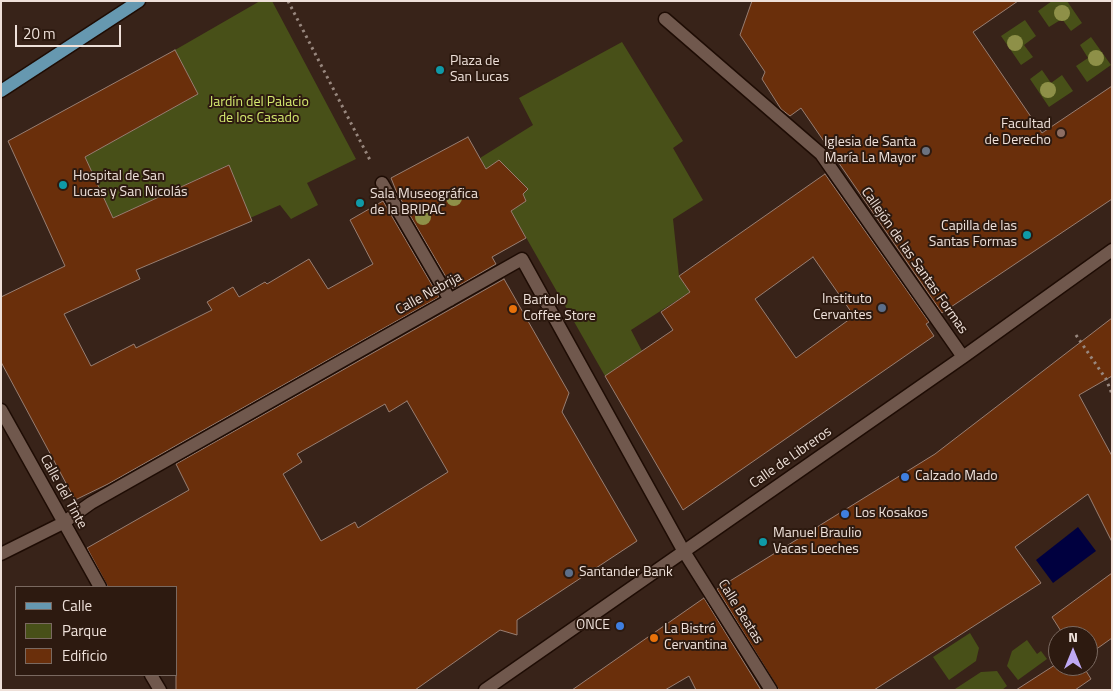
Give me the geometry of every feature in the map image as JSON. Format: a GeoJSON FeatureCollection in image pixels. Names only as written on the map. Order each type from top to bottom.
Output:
{"type":"FeatureCollection","features":[{"type":"Feature","properties":{"kind":"main road"},"geometry":{"type":"LineString","coordinates":[[1,91],[140,1]]}},
{"type":"Feature","properties":{"kind":"street","name":"Callejón de las Santas Formas"},"geometry":{"type":"LineString","coordinates":[[664,19],[821,154],[963,357]]}},
{"type":"Feature","properties":{"kind":"street"},"geometry":{"type":"LineString","coordinates":[[382,183],[450,300]]}},
{"type":"Feature","properties":{"kind":"street","name":"Calle de Libreros"},"geometry":{"type":"LineString","coordinates":[[485,690],[963,357],[1112,250]]}},
{"type":"Feature","properties":{"kind":"street","name":"Calle Nebrija"},"geometry":{"type":"LineString","coordinates":[[1,554],[63,523],[91,502],[522,259],[684,550]]}},
{"type":"Feature","properties":{"kind":"street","name":"Calle del Tinte"},"geometry":{"type":"LineString","coordinates":[[1,410],[99,586]]}},
{"type":"Feature","properties":{"kind":"street","name":"Calle Beatas"},"geometry":{"type":"LineString","coordinates":[[684,550],[771,690]]}},
{"type":"Feature","properties":{"kind":"street"},"geometry":{"type":"LineString","coordinates":[[152,676],[160,690]]}},
{"type":"Feature","properties":{"kind":"path"},"geometry":{"type":"LineString","coordinates":[[288,1],[382,183]]}},
{"type":"Feature","properties":{"kind":"path"},"geometry":{"type":"LineString","coordinates":[[1076,335],[1106,379],[1112,394]]}},
{"type":"Feature","properties":{"kind":"green space","name":"Jardín del Palacio de los Casado"},"geometry":{"type":"Polygon","coordinates":[[[260,1],[272,1],[356,159],[307,183],[318,205],[291,219],[280,205],[250,218],[228,165],[113,218],[85,157],[198,94],[175,50],[260,1]]]}},
{"type":"Feature","properties":{"kind":"green space"},"geometry":{"type":"Polygon","coordinates":[[[1052,1],[1067,1],[1082,23],[1071,31],[1062,19],[1049,27],[1038,11],[1052,1]]]}},
{"type":"Feature","properties":{"kind":"green space"},"geometry":{"type":"Polygon","coordinates":[[[1025,20],[1036,36],[1024,45],[1033,57],[1021,65],[1001,36],[1025,20]]]}},
{"type":"Feature","properties":{"kind":"green space"},"geometry":{"type":"Polygon","coordinates":[[[1091,37],[1111,65],[1087,82],[1076,66],[1088,58],[1080,45],[1091,37]]]}},
{"type":"Feature","properties":{"kind":"green space"},"geometry":{"type":"Polygon","coordinates":[[[622,42],[683,141],[673,148],[703,200],[673,219],[679,276],[690,292],[631,330],[642,351],[605,376],[511,211],[526,201],[523,194],[528,189],[499,161],[486,169],[480,158],[533,125],[519,98],[622,42]]]}},
{"type":"Feature","properties":{"kind":"green space"},"geometry":{"type":"Polygon","coordinates":[[[1042,70],[1051,83],[1062,75],[1073,91],[1049,107],[1030,79],[1042,70]]]}},
{"type":"Feature","properties":{"kind":"green space"},"geometry":{"type":"Polygon","coordinates":[[[970,633],[979,648],[976,661],[949,680],[933,657],[970,633]]]}},
{"type":"Feature","properties":{"kind":"green space"},"geometry":{"type":"Polygon","coordinates":[[[1027,640],[1037,654],[1041,651],[1047,659],[1018,680],[1007,666],[1012,651],[1027,640]]]}},
{"type":"Feature","properties":{"kind":"green space"},"geometry":{"type":"Polygon","coordinates":[[[997,671],[1007,686],[1002,690],[955,689],[981,672],[997,671]]]}},
{"type":"Feature","properties":{"kind":"shaded area"},"geometry":{"type":"Polygon","coordinates":[[[1078,527],[1096,551],[1053,583],[1036,560],[1078,527]]]}},
{"type":"Feature","properties":{"kind":"building","name":"Iglesia de Santa María La Mayor"},"geometry":{"type":"Polygon","coordinates":[[[752,1],[1018,1],[973,32],[1042,133],[1112,86],[1112,199],[942,313],[801,108],[790,116],[781,109],[762,79],[765,72],[740,35],[752,1]]]}},
{"type":"Feature","properties":{"kind":"building"},"geometry":{"type":"Polygon","coordinates":[[[175,50],[198,94],[85,157],[113,218],[229,165],[252,221],[136,270],[140,279],[64,314],[91,366],[134,344],[136,348],[212,310],[207,302],[233,287],[239,297],[265,282],[267,284],[309,259],[328,289],[373,264],[350,220],[383,201],[439,297],[108,484],[75,500],[1,362],[1,297],[65,266],[8,141],[175,50]]]}},
{"type":"Feature","properties":{"kind":"building"},"geometry":{"type":"Polygon","coordinates":[[[468,137],[486,169],[499,160],[528,189],[523,194],[526,201],[511,211],[526,238],[492,257],[496,264],[453,289],[397,193],[391,178],[468,137]]]}},
{"type":"Feature","properties":{"kind":"building"},"geometry":{"type":"Polygon","coordinates":[[[825,174],[929,322],[926,324],[934,336],[683,510],[605,376],[673,330],[661,312],[690,292],[679,276],[825,174]],[[813,257],[755,299],[796,358],[854,316],[813,257]]]}},
{"type":"Feature","properties":{"kind":"building"},"geometry":{"type":"Polygon","coordinates":[[[504,279],[569,393],[562,412],[637,541],[517,620],[517,635],[500,630],[415,690],[176,690],[176,676],[178,676],[178,586],[107,586],[87,548],[189,490],[176,464],[504,279]],[[407,401],[389,412],[385,404],[297,454],[302,462],[283,474],[321,541],[355,522],[358,528],[448,472],[407,401]]]}},
{"type":"Feature","properties":{"kind":"building"},"geometry":{"type":"Polygon","coordinates":[[[1112,318],[1112,376],[1079,395],[1112,456],[1112,542],[1088,494],[1015,547],[1041,583],[874,690],[779,690],[717,589],[935,454],[1112,318]]]}},
{"type":"Feature","properties":{"kind":"building"},"geometry":{"type":"Polygon","coordinates":[[[1112,573],[1112,638],[1098,648],[1098,626],[1058,626],[1052,617],[1112,573]]]}},
{"type":"Feature","properties":{"kind":"building"},"geometry":{"type":"Polygon","coordinates":[[[704,598],[761,690],[696,690],[689,676],[665,690],[572,690],[704,598]]]}},
{"type":"Feature","properties":{"kind":"building"},"geometry":{"type":"Polygon","coordinates":[[[1048,669],[1048,676],[1089,676],[1091,679],[1075,690],[1016,690],[1048,669]]]}},
{"type":"Feature","properties":{"kind":"place","name":"Plaza de San Lucas"},"geometry":{"type":"Point","coordinates":[440,70]}},
{"type":"Feature","properties":{"kind":"place","name":"Facultad de Derecho"},"geometry":{"type":"Point","coordinates":[1061,133]}},
{"type":"Feature","properties":{"kind":"place","name":"Iglesia de Santa María La Mayor"},"geometry":{"type":"Point","coordinates":[926,151]}},
{"type":"Feature","properties":{"kind":"place","name":"Hospital de San Lucas y San Nicolás"},"geometry":{"type":"Point","coordinates":[63,185]}},
{"type":"Feature","properties":{"kind":"place","name":"Sala Museográfica de la BRIPAC"},"geometry":{"type":"Point","coordinates":[360,203]}},
{"type":"Feature","properties":{"kind":"place","name":"Capilla de las Santas Formas"},"geometry":{"type":"Point","coordinates":[1027,235]}},
{"type":"Feature","properties":{"kind":"place","name":"Instituto Cervantes"},"geometry":{"type":"Point","coordinates":[882,308]}},
{"type":"Feature","properties":{"kind":"place","name":"Bartolo Coffee Store"},"geometry":{"type":"Point","coordinates":[513,309]}},
{"type":"Feature","properties":{"kind":"place","name":"Calzado Mado"},"geometry":{"type":"Point","coordinates":[905,477]}},
{"type":"Feature","properties":{"kind":"place","name":"Los Kosakos"},"geometry":{"type":"Point","coordinates":[845,514]}},
{"type":"Feature","properties":{"kind":"place","name":"Manuel Braulio Vacas Loeches"},"geometry":{"type":"Point","coordinates":[763,542]}},
{"type":"Feature","properties":{"kind":"place","name":"Santander Bank"},"geometry":{"type":"Point","coordinates":[569,573]}},
{"type":"Feature","properties":{"kind":"place","name":"ONCE"},"geometry":{"type":"Point","coordinates":[620,626]}},
{"type":"Feature","properties":{"kind":"place","name":"La Bistró Cervantina"},"geometry":{"type":"Point","coordinates":[654,638]}}]}
